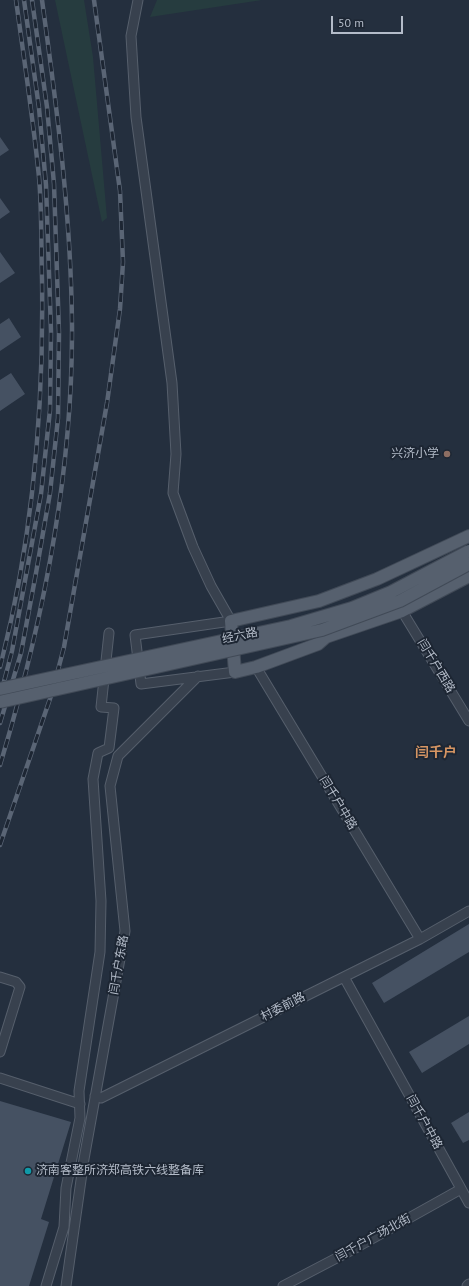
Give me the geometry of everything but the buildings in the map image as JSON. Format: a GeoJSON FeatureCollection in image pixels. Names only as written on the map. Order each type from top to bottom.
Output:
{"type":"FeatureCollection","features":[{"type":"Feature","properties":{"kind":"main road"},"geometry":{"type":"LineString","coordinates":[[469,536],[378,579],[319,601],[231,621],[236,672],[256,667],[318,644],[326,638],[402,611],[469,576]]}},
{"type":"Feature","properties":{"kind":"main road","name":"经六路"},"geometry":{"type":"LineString","coordinates":[[0,689],[291,626],[352,608],[390,592],[469,551]]}},
{"type":"Feature","properties":{"kind":"main road","name":"经六路"},"geometry":{"type":"LineString","coordinates":[[0,702],[322,630],[400,601],[469,564]]}},
{"type":"Feature","properties":{"kind":"street"},"geometry":{"type":"LineString","coordinates":[[138,0],[131,36],[136,117],[172,383],[176,454],[173,493],[193,547],[211,586],[231,621],[135,635],[141,684],[236,672]]}},
{"type":"Feature","properties":{"kind":"street","name":"闫千户西路"},"geometry":{"type":"LineString","coordinates":[[402,611],[469,721]]}},
{"type":"Feature","properties":{"kind":"street"},"geometry":{"type":"LineString","coordinates":[[109,633],[101,707],[114,708],[109,748],[114,771]]}},
{"type":"Feature","properties":{"kind":"street","name":"闫千户中路"},"geometry":{"type":"LineString","coordinates":[[256,667],[420,939]]}},
{"type":"Feature","properties":{"kind":"street","name":"闫千户东路"},"geometry":{"type":"LineString","coordinates":[[66,1286],[84,1159],[125,931],[110,786],[118,756],[198,676]]}},
{"type":"Feature","properties":{"kind":"street"},"geometry":{"type":"LineString","coordinates":[[46,1286],[64,1227],[66,1188],[80,1118],[83,1063],[95,996],[100,952],[101,901],[93,779],[98,753],[109,748]]}},
{"type":"Feature","properties":{"kind":"street","name":"村委前路"},"geometry":{"type":"LineString","coordinates":[[95,1096],[101,1098],[420,939],[469,911]]}},
{"type":"Feature","properties":{"kind":"street"},"geometry":{"type":"LineString","coordinates":[[0,977],[16,982],[20,986],[0,1052]]}},
{"type":"Feature","properties":{"kind":"street","name":"闫千户中路"},"geometry":{"type":"LineString","coordinates":[[344,977],[469,1203]]}},
{"type":"Feature","properties":{"kind":"street"},"geometry":{"type":"LineString","coordinates":[[0,1078],[80,1104]]}},
{"type":"Feature","properties":{"kind":"street","name":"闫千户广场北街"},"geometry":{"type":"LineString","coordinates":[[283,1286],[350,1252],[461,1189]]}},
{"type":"Feature","properties":{"kind":"green space"},"geometry":{"type":"Polygon","coordinates":[[[55,0],[84,0],[93,57],[107,218],[102,222],[55,0]]]}},
{"type":"Feature","properties":{"kind":"green space"},"geometry":{"type":"Polygon","coordinates":[[[157,0],[262,0],[150,17],[157,0]]]}},
{"type":"Feature","properties":{"kind":"railway"},"geometry":{"type":"LineString","coordinates":[[0,667],[21,571],[28,523],[34,474],[41,377],[42,279],[39,177],[16,0]]}},
{"type":"Feature","properties":{"kind":"railway"},"geometry":{"type":"LineString","coordinates":[[0,697],[12,651],[41,494],[50,410],[51,332],[46,185],[39,108],[24,0]]}},
{"type":"Feature","properties":{"kind":"railway"},"geometry":{"type":"LineString","coordinates":[[0,723],[21,653],[50,493],[58,418],[59,333],[54,184],[47,107],[32,0]]}},
{"type":"Feature","properties":{"kind":"railway"},"geometry":{"type":"LineString","coordinates":[[0,765],[30,657],[42,603],[61,492],[71,381],[71,284],[66,202],[58,121],[42,0]]}},
{"type":"Feature","properties":{"kind":"railway"},"geometry":{"type":"LineString","coordinates":[[0,845],[52,693],[64,647],[107,403],[120,309],[123,262],[120,191],[94,0]]}},
{"type":"Feature","properties":{"kind":"place","name":"兴济小学"},"geometry":{"type":"Point","coordinates":[447,454]}},
{"type":"Feature","properties":{"kind":"place","name":"济南客整所济郑高铁六线整备库"},"geometry":{"type":"Point","coordinates":[28,1171]}},
{"type":"Feature","properties":{"kind":"district","name":"闫千户"},"geometry":{"type":"Point","coordinates":[436,753]}}]}
